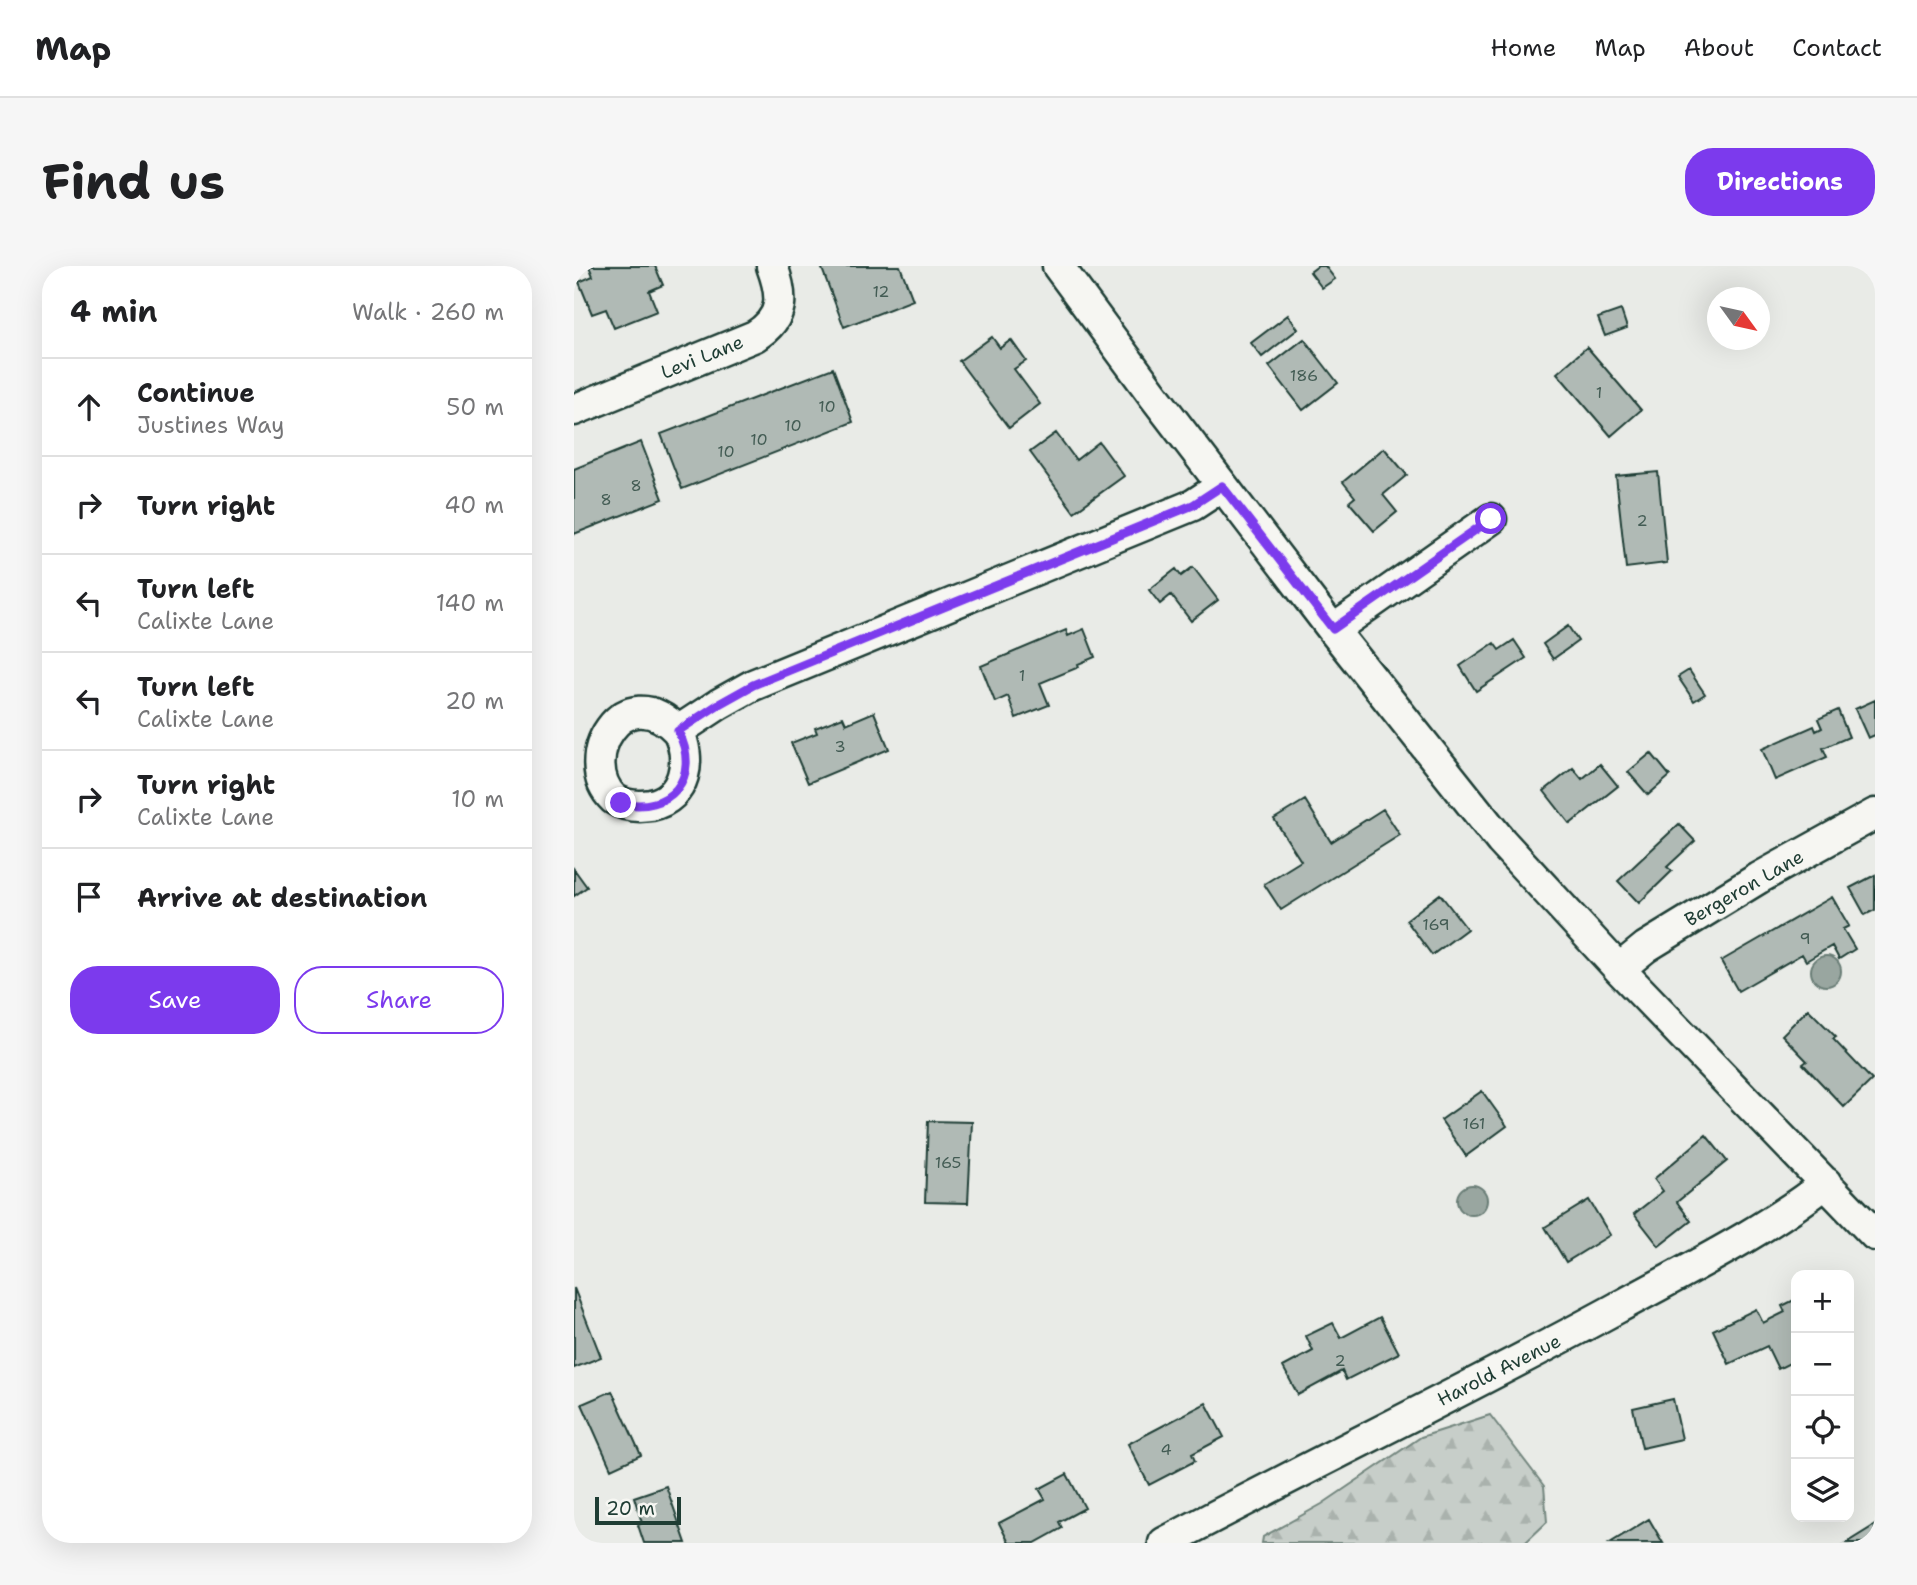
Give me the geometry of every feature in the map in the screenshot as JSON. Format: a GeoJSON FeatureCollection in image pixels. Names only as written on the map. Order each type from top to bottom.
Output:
{"type":"FeatureCollection","features":[{"type":"Feature","properties":{"kind":"street","name":"Levi Lane"},"geometry":{"type":"LineString","coordinates":[[574,410],[765,330],[778,313],[779,305],[778,283],[772,266]]}},
{"type":"Feature","properties":{"kind":"street"},"geometry":{"type":"LineString","coordinates":[[1058,266],[1222,486],[1501,841],[1619,969],[1875,1235]]}},
{"type":"Feature","properties":{"kind":"street"},"geometry":{"type":"LineString","coordinates":[[678,731],[753,685],[1193,505],[1222,486]]}},
{"type":"Feature","properties":{"kind":"street"},"geometry":{"type":"LineString","coordinates":[[1333,629],[1491,519]]}},
{"type":"Feature","properties":{"kind":"street","name":"Bergeron Lane"},"geometry":{"type":"LineString","coordinates":[[1619,969],[1646,947],[1748,885],[1875,814]]}},
{"type":"Feature","properties":{"kind":"street","name":"Harold Avenue"},"geometry":{"type":"LineString","coordinates":[[1164,1543],[1550,1345],[1724,1250],[1799,1204],[1826,1183]]}},
{"type":"Feature","properties":{"kind":"green space"},"geometry":{"type":"Polygon","coordinates":[[[1490,1415],[1544,1486],[1547,1522],[1525,1543],[1262,1543],[1263,1537],[1322,1504],[1421,1437],[1490,1415]]]}},
{"type":"Feature","properties":{"kind":"shaded area"},"geometry":{"type":"Polygon","coordinates":[[[1826,956],[1837,960],[1841,971],[1837,982],[1826,986],[1815,982],[1811,971],[1815,960],[1826,956]]]}},
{"type":"Feature","properties":{"kind":"shaded area"},"geometry":{"type":"Polygon","coordinates":[[[1472,1185],[1483,1189],[1487,1200],[1483,1211],[1472,1215],[1461,1211],[1457,1200],[1461,1189],[1472,1185]]]}},
{"type":"Feature","properties":{"kind":"building"},"geometry":{"type":"Polygon","coordinates":[[[589,266],[655,266],[663,285],[649,291],[657,311],[614,328],[606,309],[592,314],[579,282],[593,276],[589,266]]]}},
{"type":"Feature","properties":{"kind":"building"},"geometry":{"type":"Polygon","coordinates":[[[821,266],[900,266],[913,300],[844,327],[821,266]]]}},
{"type":"Feature","properties":{"kind":"building"},"geometry":{"type":"Polygon","coordinates":[[[1318,266],[1325,266],[1335,279],[1322,288],[1310,272],[1318,266]]]}},
{"type":"Feature","properties":{"kind":"building"},"geometry":{"type":"Polygon","coordinates":[[[1621,310],[1627,328],[1605,336],[1598,318],[1621,310]]]}},
{"type":"Feature","properties":{"kind":"building"},"geometry":{"type":"Polygon","coordinates":[[[1288,315],[1298,329],[1262,357],[1251,343],[1288,315]]]}},
{"type":"Feature","properties":{"kind":"building"},"geometry":{"type":"Polygon","coordinates":[[[992,337],[1000,348],[1011,340],[1026,361],[1014,369],[1040,404],[1009,428],[959,361],[992,337]]]}},
{"type":"Feature","properties":{"kind":"building"},"geometry":{"type":"Polygon","coordinates":[[[1304,339],[1338,383],[1303,410],[1269,366],[1304,339]]]}},
{"type":"Feature","properties":{"kind":"building"},"geometry":{"type":"Polygon","coordinates":[[[1587,347],[1641,410],[1611,436],[1557,373],[1587,347]]]}},
{"type":"Feature","properties":{"kind":"building"},"geometry":{"type":"Polygon","coordinates":[[[833,368],[853,422],[682,489],[661,434],[833,368]]]}},
{"type":"Feature","properties":{"kind":"building"},"geometry":{"type":"Polygon","coordinates":[[[1056,433],[1076,460],[1099,442],[1124,476],[1074,512],[1030,452],[1056,433]]]}},
{"type":"Feature","properties":{"kind":"building"},"geometry":{"type":"Polygon","coordinates":[[[641,442],[663,499],[574,534],[574,469],[641,442]]]}},
{"type":"Feature","properties":{"kind":"building"},"geometry":{"type":"Polygon","coordinates":[[[1384,448],[1407,475],[1383,495],[1397,512],[1374,531],[1349,502],[1355,497],[1343,482],[1384,448]]]}},
{"type":"Feature","properties":{"kind":"building"},"geometry":{"type":"Polygon","coordinates":[[[1658,472],[1667,563],[1626,568],[1616,476],[1658,472]]]}},
{"type":"Feature","properties":{"kind":"building"},"geometry":{"type":"Polygon","coordinates":[[[1193,567],[1218,600],[1191,621],[1171,595],[1160,604],[1149,590],[1176,569],[1181,576],[1193,567]]]}},
{"type":"Feature","properties":{"kind":"building"},"geometry":{"type":"Polygon","coordinates":[[[1568,626],[1578,641],[1553,659],[1543,644],[1568,626]]]}},
{"type":"Feature","properties":{"kind":"building"},"geometry":{"type":"Polygon","coordinates":[[[1084,629],[1095,657],[1078,664],[1079,667],[1040,683],[1049,705],[1016,718],[1008,696],[995,702],[981,666],[1066,630],[1068,636],[1084,629]]]}},
{"type":"Feature","properties":{"kind":"building"},"geometry":{"type":"Polygon","coordinates":[[[1514,640],[1526,658],[1476,691],[1460,666],[1494,643],[1499,650],[1514,640]]]}},
{"type":"Feature","properties":{"kind":"building"},"geometry":{"type":"Polygon","coordinates":[[[1689,670],[1705,694],[1694,701],[1678,677],[1689,670]]]}},
{"type":"Feature","properties":{"kind":"building"},"geometry":{"type":"Polygon","coordinates":[[[1875,700],[1875,735],[1868,738],[1855,709],[1875,700]]]}},
{"type":"Feature","properties":{"kind":"building"},"geometry":{"type":"Polygon","coordinates":[[[1838,710],[1849,737],[1823,748],[1827,757],[1775,780],[1762,749],[1814,726],[1816,731],[1822,728],[1818,719],[1838,710]]]}},
{"type":"Feature","properties":{"kind":"building"},"geometry":{"type":"Polygon","coordinates":[[[874,712],[889,749],[808,783],[791,743],[817,733],[815,728],[843,717],[846,724],[874,712]]]}},
{"type":"Feature","properties":{"kind":"building"},"geometry":{"type":"Polygon","coordinates":[[[1651,753],[1670,776],[1648,795],[1628,772],[1651,753]]]}},
{"type":"Feature","properties":{"kind":"building"},"geometry":{"type":"Polygon","coordinates":[[[1600,764],[1618,786],[1570,824],[1544,791],[1573,768],[1582,779],[1600,764]]]}},
{"type":"Feature","properties":{"kind":"building"},"geometry":{"type":"Polygon","coordinates":[[[1305,800],[1331,842],[1383,809],[1400,835],[1281,910],[1264,884],[1301,861],[1274,819],[1305,800]]]}},
{"type":"Feature","properties":{"kind":"building"},"geometry":{"type":"Polygon","coordinates":[[[1679,824],[1695,841],[1667,867],[1672,871],[1639,903],[1618,881],[1679,824]]]}},
{"type":"Feature","properties":{"kind":"building"},"geometry":{"type":"Polygon","coordinates":[[[574,869],[587,887],[574,896],[574,869]]]}},
{"type":"Feature","properties":{"kind":"building"},"geometry":{"type":"Polygon","coordinates":[[[1875,875],[1875,910],[1865,915],[1850,888],[1875,875]]]}},
{"type":"Feature","properties":{"kind":"building"},"geometry":{"type":"Polygon","coordinates":[[[1440,894],[1467,929],[1432,955],[1406,920],[1440,894]]]}},
{"type":"Feature","properties":{"kind":"building"},"geometry":{"type":"Polygon","coordinates":[[[1832,897],[1849,926],[1843,929],[1855,949],[1839,959],[1832,946],[1806,961],[1802,954],[1738,991],[1721,961],[1832,897]]]}},
{"type":"Feature","properties":{"kind":"building"},"geometry":{"type":"Polygon","coordinates":[[[1808,1009],[1872,1080],[1844,1107],[1803,1064],[1807,1061],[1782,1035],[1808,1009]]]}},
{"type":"Feature","properties":{"kind":"building"},"geometry":{"type":"Polygon","coordinates":[[[1482,1091],[1507,1126],[1466,1156],[1441,1120],[1482,1091]]]}},
{"type":"Feature","properties":{"kind":"building"},"geometry":{"type":"Polygon","coordinates":[[[928,1121],[972,1122],[968,1203],[925,1202],[928,1121]]]}},
{"type":"Feature","properties":{"kind":"building"},"geometry":{"type":"Polygon","coordinates":[[[1706,1135],[1727,1161],[1677,1202],[1691,1221],[1659,1246],[1634,1214],[1663,1191],[1654,1179],[1706,1135]]]}},
{"type":"Feature","properties":{"kind":"building"},"geometry":{"type":"Polygon","coordinates":[[[1589,1200],[1610,1235],[1566,1262],[1545,1227],[1589,1200]]]}},
{"type":"Feature","properties":{"kind":"building"},"geometry":{"type":"Polygon","coordinates":[[[574,1288],[601,1357],[574,1368],[574,1288]]]}},
{"type":"Feature","properties":{"kind":"building"},"geometry":{"type":"Polygon","coordinates":[[[1791,1302],[1791,1362],[1778,1369],[1767,1346],[1729,1364],[1713,1330],[1756,1309],[1763,1323],[1785,1312],[1782,1306],[1791,1302]]]}},
{"type":"Feature","properties":{"kind":"building"},"geometry":{"type":"Polygon","coordinates":[[[1380,1317],[1399,1353],[1346,1380],[1342,1371],[1298,1395],[1283,1367],[1313,1351],[1306,1336],[1333,1323],[1341,1338],[1380,1317]]]}},
{"type":"Feature","properties":{"kind":"building"},"geometry":{"type":"Polygon","coordinates":[[[612,1391],[641,1455],[611,1469],[582,1404],[612,1391]]]}},
{"type":"Feature","properties":{"kind":"building"},"geometry":{"type":"Polygon","coordinates":[[[1673,1399],[1682,1439],[1642,1448],[1633,1408],[1673,1399]]]}},
{"type":"Feature","properties":{"kind":"building"},"geometry":{"type":"Polygon","coordinates":[[[1206,1403],[1224,1437],[1192,1454],[1195,1461],[1149,1485],[1128,1444],[1206,1403]]]}},
{"type":"Feature","properties":{"kind":"building"},"geometry":{"type":"Polygon","coordinates":[[[1067,1474],[1085,1508],[1059,1522],[1062,1528],[1035,1543],[1009,1543],[999,1523],[1045,1499],[1039,1489],[1067,1474]]]}},
{"type":"Feature","properties":{"kind":"building"},"geometry":{"type":"Polygon","coordinates":[[[666,1486],[686,1543],[644,1543],[638,1525],[642,1523],[634,1497],[666,1486]]]}},
{"type":"Feature","properties":{"kind":"building"},"geometry":{"type":"Polygon","coordinates":[[[1649,1519],[1663,1543],[1610,1543],[1649,1519]]]}},
{"type":"Feature","properties":{"kind":"building"},"geometry":{"type":"Polygon","coordinates":[[[1875,1525],[1875,1543],[1846,1543],[1875,1525]]]}},
{"type":"Feature","properties":{"kind":"route"},"geometry":{"type":"LineString","coordinates":[[621,803],[637,806],[653,804],[667,798],[677,788],[687,760],[685,745],[678,731],[753,685],[1193,505],[1222,486],[1333,629],[1491,519]]}}]}
